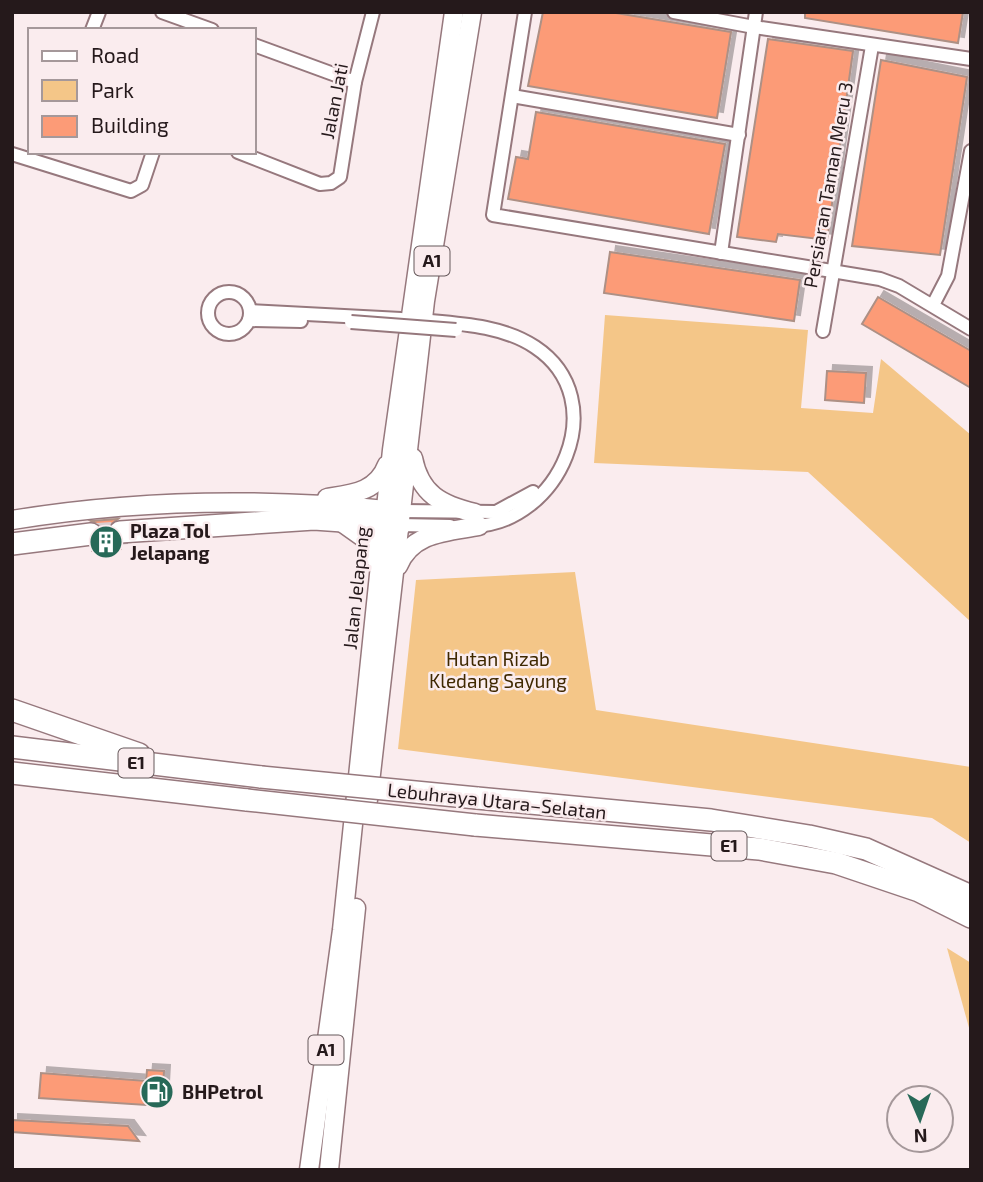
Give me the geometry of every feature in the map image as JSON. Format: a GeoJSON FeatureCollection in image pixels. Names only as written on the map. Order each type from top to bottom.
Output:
{"type":"FeatureCollection","features":[{"type":"Feature","properties":{"kind":"highway"},"geometry":{"type":"LineString","coordinates":[[120,532],[393,517]]}},
{"type":"Feature","properties":{"kind":"highway"},"geometry":{"type":"LineString","coordinates":[[340,519],[365,537],[387,570]]}},
{"type":"Feature","properties":{"kind":"highway"},"geometry":{"type":"LineString","coordinates":[[12,544],[91,534]]}},
{"type":"Feature","properties":{"kind":"highway"},"geometry":{"type":"LineString","coordinates":[[12,710],[135,752],[219,773]]}},
{"type":"Feature","properties":{"kind":"highway","name":"Lebuhraya Utara–Selatan"},"geometry":{"type":"LineString","coordinates":[[12,747],[219,773],[711,820],[809,836],[866,849],[971,896]]}},
{"type":"Feature","properties":{"kind":"highway","name":"Lebuhraya Utara–Selatan"},"geometry":{"type":"LineString","coordinates":[[12,773],[475,825],[759,849],[836,863],[919,891],[971,918]]}},
{"type":"Feature","properties":{"kind":"main road","name":"Jalan Jelapang"},"geometry":{"type":"LineString","coordinates":[[393,517],[392,450],[454,12]]}},
{"type":"Feature","properties":{"kind":"main road","name":"Jalan Jelapang"},"geometry":{"type":"LineString","coordinates":[[309,1170],[341,938],[393,517],[410,444],[425,301],[472,12]]}},
{"type":"Feature","properties":{"kind":"main road"},"geometry":{"type":"LineString","coordinates":[[410,444],[417,476],[428,493],[447,506],[477,519]]}},
{"type":"Feature","properties":{"kind":"main road"},"geometry":{"type":"LineString","coordinates":[[12,520],[129,508],[299,502],[349,495],[379,482],[392,450]]}},
{"type":"Feature","properties":{"kind":"main road"},"geometry":{"type":"LineString","coordinates":[[299,502],[393,517]]}},
{"type":"Feature","properties":{"kind":"main road"},"geometry":{"type":"LineString","coordinates":[[387,570],[415,542],[477,519]]}},
{"type":"Feature","properties":{"kind":"main road","name":"Jalan Jelapang"},"geometry":{"type":"LineString","coordinates":[[329,1170],[387,570]]}},
{"type":"Feature","properties":{"kind":"street"},"geometry":{"type":"LineString","coordinates":[[162,12],[197,27]]}},
{"type":"Feature","properties":{"kind":"street","name":"Jalan Jati"},"geometry":{"type":"LineString","coordinates":[[243,154],[320,184],[331,183],[340,177],[355,82],[373,12]]}},
{"type":"Feature","properties":{"kind":"street"},"geometry":{"type":"LineString","coordinates":[[525,12],[493,215],[889,281],[971,329]]}},
{"type":"Feature","properties":{"kind":"street"},"geometry":{"type":"LineString","coordinates":[[674,12],[872,46],[971,59]]}},
{"type":"Feature","properties":{"kind":"street"},"geometry":{"type":"LineString","coordinates":[[721,253],[756,12]]}},
{"type":"Feature","properties":{"kind":"street"},"geometry":{"type":"LineString","coordinates":[[256,46],[355,82]]}},
{"type":"Feature","properties":{"kind":"street","name":"Persiaran Taman Meru 3"},"geometry":{"type":"LineString","coordinates":[[823,331],[872,46]]}},
{"type":"Feature","properties":{"kind":"street"},"geometry":{"type":"LineString","coordinates":[[512,96],[739,135]]}},
{"type":"Feature","properties":{"kind":"street"},"geometry":{"type":"LineString","coordinates":[[933,305],[948,276],[971,151]]}},
{"type":"Feature","properties":{"kind":"street"},"geometry":{"type":"LineString","coordinates":[[12,154],[42,157],[137,191],[142,185],[152,154]]}},
{"type":"Feature","properties":{"kind":"street"},"geometry":{"type":"LineString","coordinates":[[393,517],[477,519],[508,518],[525,508],[559,474],[572,442],[574,418],[570,394],[554,363],[522,340],[481,327],[401,319],[249,316],[456,330],[509,342],[536,356],[560,386],[568,417],[563,451],[552,473],[522,500],[477,519]]}},
{"type":"Feature","properties":{"kind":"green space"},"geometry":{"type":"Polygon","coordinates":[[[605,315],[808,330],[801,408],[873,413],[881,359],[971,435],[971,622],[808,472],[594,463],[605,315]]]}},
{"type":"Feature","properties":{"kind":"green space","name":"Hutan Rizab Kledang Sayung"},"geometry":{"type":"Polygon","coordinates":[[[575,572],[596,710],[971,767],[971,843],[932,818],[398,749],[416,580],[575,572]]]}},
{"type":"Feature","properties":{"kind":"green space"},"geometry":{"type":"Polygon","coordinates":[[[947,948],[971,963],[971,1035],[947,948]]]}},
{"type":"Feature","properties":{"kind":"building"},"geometry":{"type":"Polygon","coordinates":[[[543,12],[610,12],[731,32],[717,118],[528,86],[543,12]]]}},
{"type":"Feature","properties":{"kind":"building"},"geometry":{"type":"Polygon","coordinates":[[[805,12],[963,12],[958,43],[805,18],[805,12]]]}},
{"type":"Feature","properties":{"kind":"building"},"geometry":{"type":"Polygon","coordinates":[[[768,39],[853,51],[827,240],[778,234],[776,242],[737,237],[768,39]]]}},
{"type":"Feature","properties":{"kind":"building"},"geometry":{"type":"Polygon","coordinates":[[[881,60],[967,77],[940,255],[852,246],[881,60]]]}},
{"type":"Feature","properties":{"kind":"building"},"geometry":{"type":"Polygon","coordinates":[[[536,112],[725,144],[709,234],[508,199],[516,157],[528,159],[536,112]]]}},
{"type":"Feature","properties":{"kind":"building"},"geometry":{"type":"Polygon","coordinates":[[[610,252],[800,280],[794,321],[604,293],[610,252]]]}},
{"type":"Feature","properties":{"kind":"building"},"geometry":{"type":"Polygon","coordinates":[[[878,297],[971,351],[971,388],[862,324],[878,297]]]}},
{"type":"Feature","properties":{"kind":"building"},"geometry":{"type":"Polygon","coordinates":[[[827,371],[866,373],[864,403],[825,400],[827,371]]]}},
{"type":"Feature","properties":{"kind":"building"},"geometry":{"type":"Polygon","coordinates":[[[118,519],[109,526],[107,534],[114,543],[121,545],[121,549],[92,551],[92,547],[103,540],[104,533],[101,526],[91,521],[118,519]]]}},
{"type":"Feature","properties":{"kind":"building"},"geometry":{"type":"Polygon","coordinates":[[[147,1070],[164,1071],[162,1106],[39,1098],[41,1073],[146,1081],[147,1070]]]}},
{"type":"Feature","properties":{"kind":"building"},"geometry":{"type":"Polygon","coordinates":[[[12,1120],[128,1126],[139,1141],[12,1132],[12,1120]]]}},
{"type":"Feature","properties":{"kind":"tunnel"},"geometry":{"type":"LineString","coordinates":[[91,534],[120,532]]}},
{"type":"Feature","properties":{"kind":"place","name":"Plaza Tol Jelapang"},"geometry":{"type":"Point","coordinates":[106,542]}},
{"type":"Feature","properties":{"kind":"place","name":"BHPetrol"},"geometry":{"type":"Point","coordinates":[157,1092]}}]}
